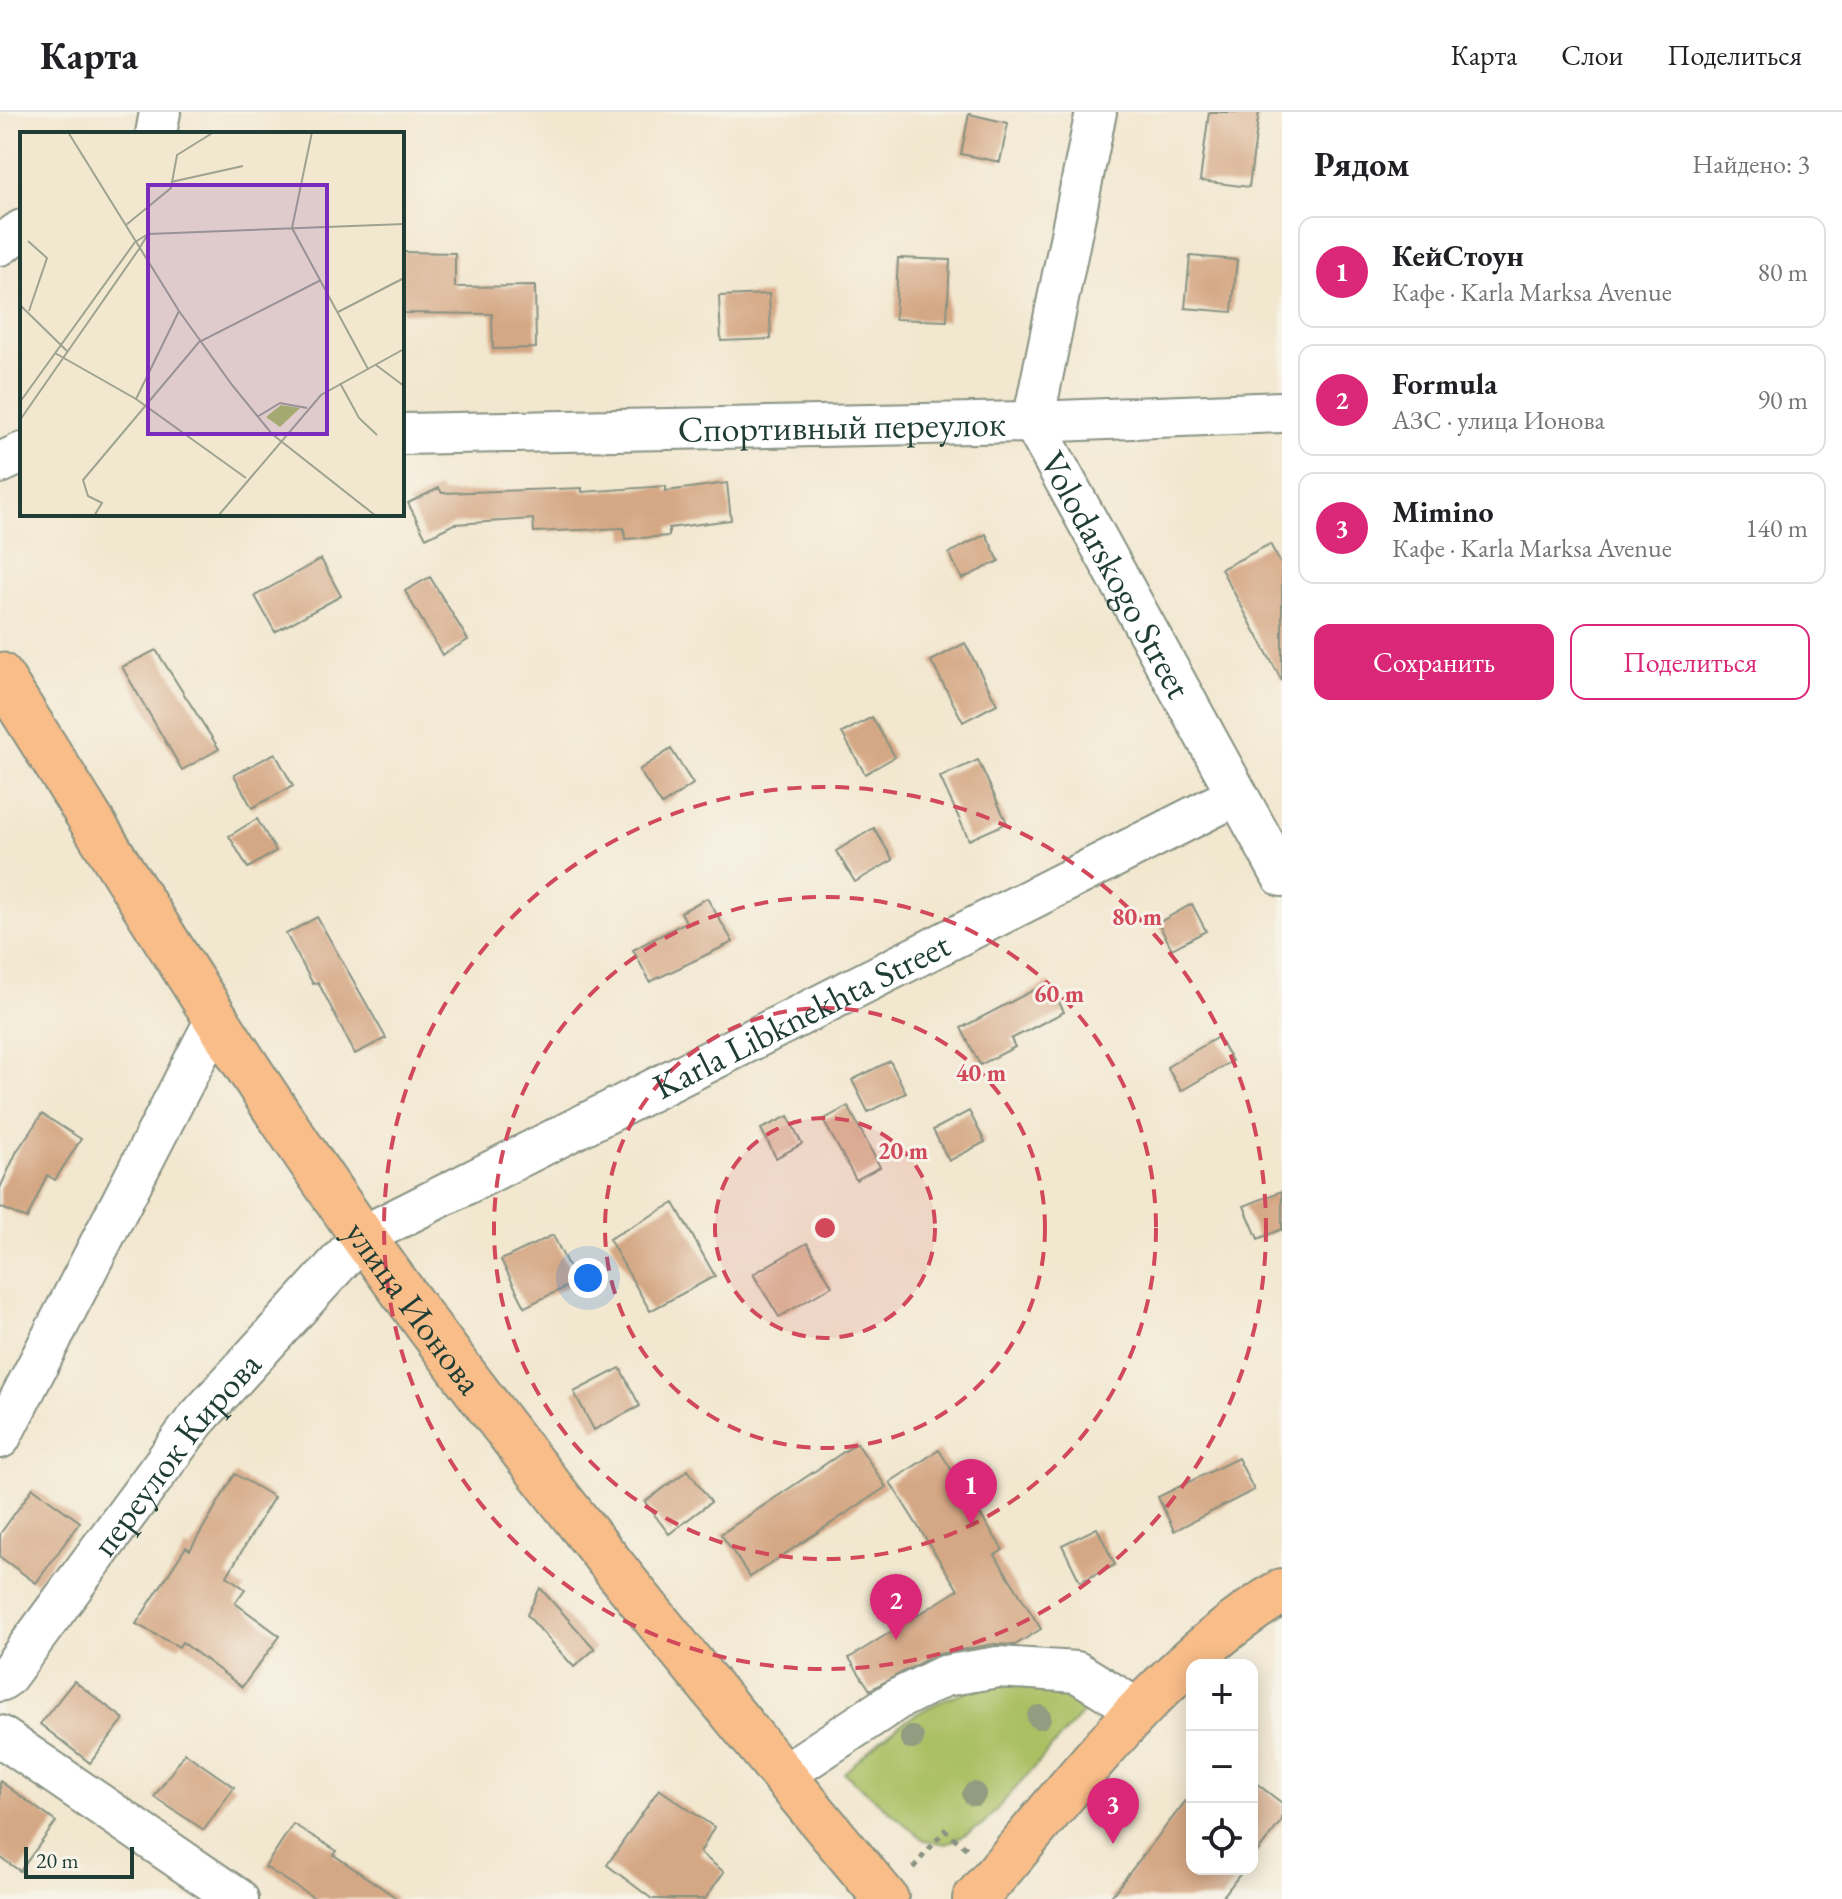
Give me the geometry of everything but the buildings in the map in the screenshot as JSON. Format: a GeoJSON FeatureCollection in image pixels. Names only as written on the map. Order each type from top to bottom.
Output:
{"type":"FeatureCollection","features":[{"type":"Feature","properties":{"kind":"main road","name":"улица Ионова"},"geometry":{"type":"LineString","coordinates":[[0,675],[217,1017],[363,1236],[598,1549],[783,1775],[896,1888]]}},
{"type":"Feature","properties":{"kind":"main road"},"geometry":{"type":"LineString","coordinates":[[975,1899],[1139,1710],[1236,1619],[1282,1591]]}},
{"type":"Feature","properties":{"kind":"street"},"geometry":{"type":"LineString","coordinates":[[156,132],[160,112]]}},
{"type":"Feature","properties":{"kind":"street","name":"Volodarskogo Street"},"geometry":{"type":"LineString","coordinates":[[1096,112],[1033,422],[1282,876]]}},
{"type":"Feature","properties":{"kind":"street"},"geometry":{"type":"LineString","coordinates":[[0,245],[20,231]]}},
{"type":"Feature","properties":{"kind":"street","name":"Спортивный переулок"},"geometry":{"type":"LineString","coordinates":[[404,434],[1033,422],[1282,412]]}},
{"type":"Feature","properties":{"kind":"street"},"geometry":{"type":"LineString","coordinates":[[0,463],[20,454]]}},
{"type":"Feature","properties":{"kind":"street","name":"Karla Libknekhta Street"},"geometry":{"type":"LineString","coordinates":[[363,1236],[1237,795]]}},
{"type":"Feature","properties":{"kind":"street"},"geometry":{"type":"LineString","coordinates":[[0,1438],[217,1017]]}},
{"type":"Feature","properties":{"kind":"street","name":"переулок Кирова"},"geometry":{"type":"LineString","coordinates":[[0,1681],[195,1421],[363,1236]]}},
{"type":"Feature","properties":{"kind":"street"},"geometry":{"type":"LineString","coordinates":[[783,1775],[898,1699],[944,1676],[998,1667],[1077,1672],[1139,1710]]}},
{"type":"Feature","properties":{"kind":"street"},"geometry":{"type":"LineString","coordinates":[[0,1736],[238,1899]]}},
{"type":"Feature","properties":{"kind":"path"},"geometry":{"type":"LineString","coordinates":[[896,1888],[945,1830]]}},
{"type":"Feature","properties":{"kind":"green space"},"geometry":{"type":"Polygon","coordinates":[[[997,1682],[1059,1689],[1085,1710],[983,1825],[947,1844],[924,1840],[844,1773],[913,1716],[950,1697],[997,1682]]]}},
{"type":"Feature","properties":{"kind":"place","name":"КейСтоун"},"geometry":{"type":"Point","coordinates":[971,1525]}},
{"type":"Feature","properties":{"kind":"place","name":"Formula"},"geometry":{"type":"Point","coordinates":[896,1640]}},
{"type":"Feature","properties":{"kind":"place","name":"Mimino"},"geometry":{"type":"Point","coordinates":[1113,1844]}}]}
